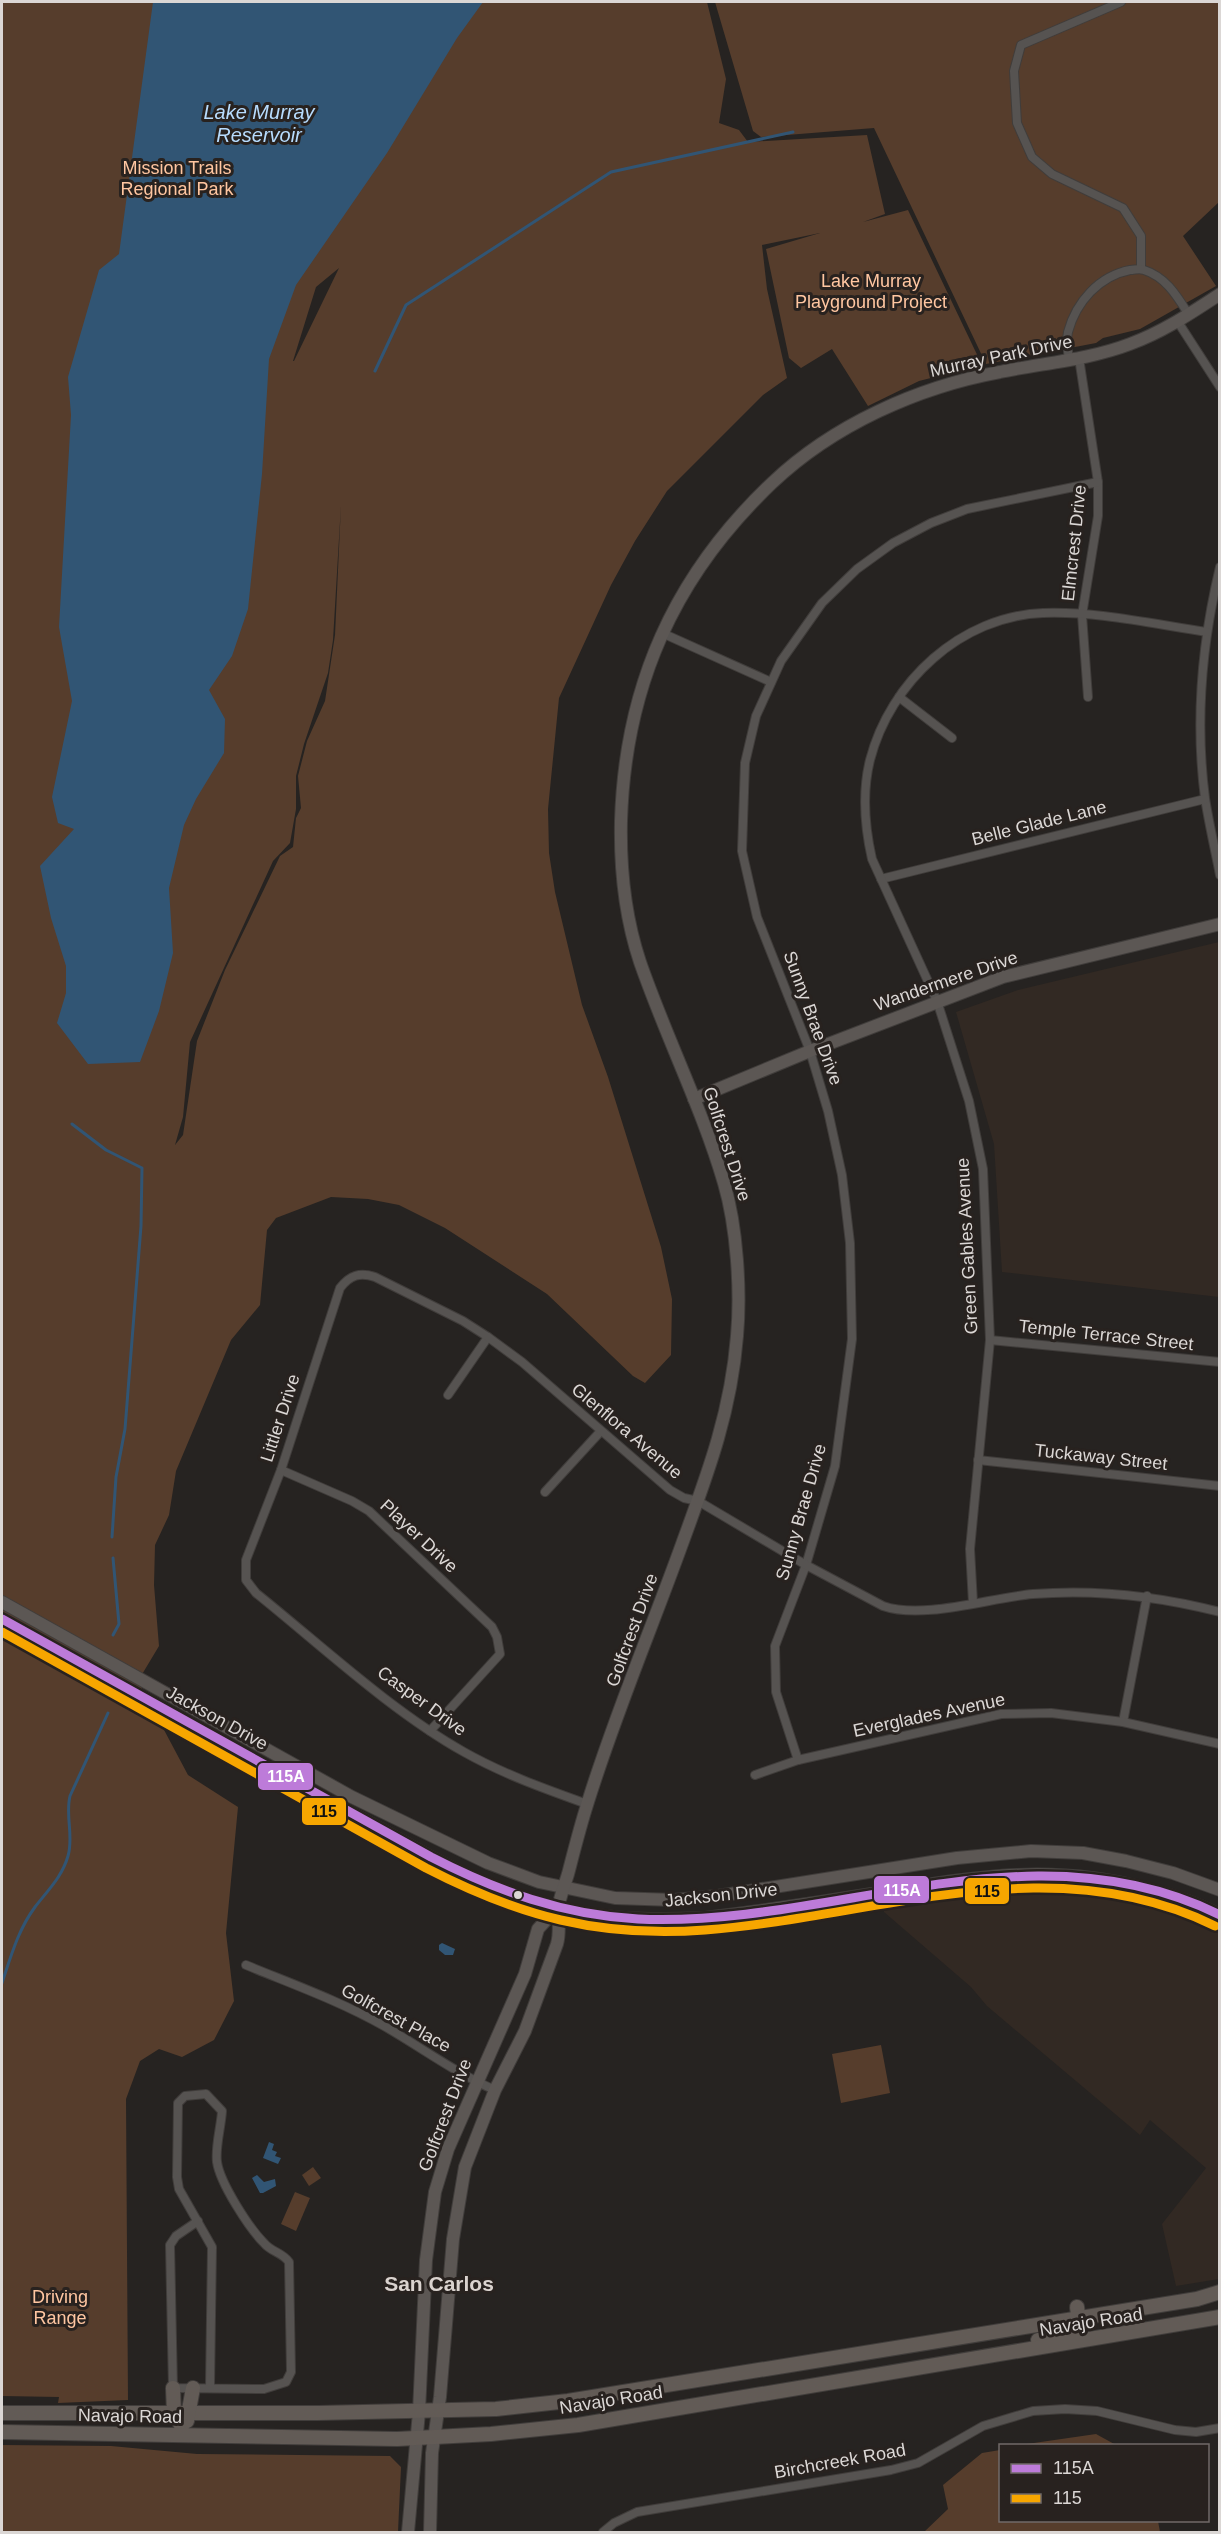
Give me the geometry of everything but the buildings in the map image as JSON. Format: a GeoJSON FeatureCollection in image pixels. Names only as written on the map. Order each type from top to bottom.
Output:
{"type":"FeatureCollection","features":[{"type":"Feature","properties":{"kind":"main road","name":"Murray Park Drive"},"geometry":{"type":"LineString","coordinates":[[663,633],[678,602],[723,535],[773,482],[806,455],[864,419],[928,390],[995,372],[1074,359],[1129,345],[1178,322],[1220,294]]}},
{"type":"Feature","properties":{"kind":"main road","name":"Golfcrest Drive"},"geometry":{"type":"LineString","coordinates":[[408,2532],[419,2412],[426,2260],[433,2203],[447,2149],[525,1974],[538,1929],[558,1907],[587,1804],[715,1456],[732,1386],[738,1330],[738,1281],[730,1206],[725,1184],[694,1099],[639,959],[626,904],[620,857],[622,778],[634,711],[640,688],[663,633]]}},
{"type":"Feature","properties":{"kind":"main road","name":"Wandermere Drive"},"geometry":{"type":"LineString","coordinates":[[694,1099],[810,1051],[1003,977],[1220,924]]}},
{"type":"Feature","properties":{"kind":"main road","name":"Jackson Drive"},"geometry":{"type":"LineString","coordinates":[[2,1602],[352,1797],[488,1863],[539,1882],[615,1898],[674,1900],[718,1896],[957,1858],[1032,1851],[1083,1853],[1126,1861],[1173,1873],[1220,1890]]}},
{"type":"Feature","properties":{"kind":"main road","name":"Jackson Drive"},"geometry":{"type":"LineString","coordinates":[[2,1619],[441,1862],[480,1882],[532,1902],[623,1918],[664,1920],[705,1918],[954,1880],[1028,1873],[1084,1876],[1124,1882],[1174,1896],[1220,1915]]}},
{"type":"Feature","properties":{"kind":"main road","name":"Golfcrest Drive"},"geometry":{"type":"LineString","coordinates":[[430,2532],[434,2438],[453,2239],[465,2167],[495,2090],[525,2031],[557,1944],[561,1930],[558,1907]]}},
{"type":"Feature","properties":{"kind":"main road","name":"Navajo Road"},"geometry":{"type":"LineString","coordinates":[[2,2413],[419,2412],[496,2409],[568,2401],[1046,2324],[1078,2312],[1197,2299],[1220,2292]]}},
{"type":"Feature","properties":{"kind":"main road"},"geometry":{"type":"LineString","coordinates":[[1046,2324],[1061,2309]]}},
{"type":"Feature","properties":{"kind":"main road"},"geometry":{"type":"LineString","coordinates":[[947,2364],[976,2351],[1076,2332],[1080,2328],[1078,2312]]}},
{"type":"Feature","properties":{"kind":"main road","name":"Navajo Road"},"geometry":{"type":"LineString","coordinates":[[2,2432],[326,2439],[434,2438],[578,2424],[1220,2318]]}},
{"type":"Feature","properties":{"kind":"main road"},"geometry":{"type":"LineString","coordinates":[[173,2388],[180,2413],[188,2420],[182,2427]]}},
{"type":"Feature","properties":{"kind":"main road"},"geometry":{"type":"LineString","coordinates":[[180,2413],[193,2388]]}},
{"type":"Feature","properties":{"kind":"main road"},"geometry":{"type":"LineString","coordinates":[[63,2433],[103,2426],[182,2427],[211,2436]]}},
{"type":"Feature","properties":{"kind":"street"},"geometry":{"type":"LineString","coordinates":[[1121,2],[1021,45],[1014,71],[1017,123],[1032,157],[1052,174],[1084,187],[1123,208],[1141,236],[1141,268],[1167,284],[1189,315]]}},
{"type":"Feature","properties":{"kind":"street","name":"Elmcrest Drive"},"geometry":{"type":"LineString","coordinates":[[1088,697],[1082,615],[1098,516],[1098,482],[1074,359],[1067,336],[1077,310],[1087,295],[1110,277],[1141,268]]}},
{"type":"Feature","properties":{"kind":"street"},"geometry":{"type":"LineString","coordinates":[[1178,322],[1220,387]]}},
{"type":"Feature","properties":{"kind":"street","name":"Sunny Brae Drive"},"geometry":{"type":"LineString","coordinates":[[798,1760],[776,1692],[775,1646],[806,1565],[835,1466],[852,1339],[850,1243],[842,1175],[828,1111],[810,1051],[758,917],[742,851],[745,763],[756,716],[781,661],[822,603],[857,569],[893,543],[931,523],[967,509],[1098,482]]}},
{"type":"Feature","properties":{"kind":"street"},"geometry":{"type":"LineString","coordinates":[[1220,567],[1207,632],[1201,679],[1202,767],[1205,799],[1220,875]]}},
{"type":"Feature","properties":{"kind":"street","name":"Green Gables Avenue"},"geometry":{"type":"LineString","coordinates":[[973,1603],[970,1549],[990,1340],[983,1169],[969,1101],[937,1001],[872,859],[866,835],[866,783],[871,759],[887,716],[915,675],[956,641],[1002,620],[1042,613],[1082,615],[1207,632]]}},
{"type":"Feature","properties":{"kind":"street"},"geometry":{"type":"LineString","coordinates":[[663,633],[771,681]]}},
{"type":"Feature","properties":{"kind":"street"},"geometry":{"type":"LineString","coordinates":[[898,697],[952,738]]}},
{"type":"Feature","properties":{"kind":"street","name":"Belle Glade Lane"},"geometry":{"type":"LineString","coordinates":[[881,879],[1205,799]]}},
{"type":"Feature","properties":{"kind":"street","name":"Littler Drive"},"geometry":{"type":"LineString","coordinates":[[256,1593],[246,1580],[246,1560],[281,1470],[340,1288],[346,1279],[355,1275],[366,1274],[375,1277]]}},
{"type":"Feature","properties":{"kind":"street","name":"Glenflora Avenue"},"geometry":{"type":"LineString","coordinates":[[375,1277],[488,1336],[522,1362],[669,1490],[684,1498],[698,1501],[806,1565],[894,1610],[918,1611],[1033,1594],[1106,1593],[1147,1596],[1220,1612]]}},
{"type":"Feature","properties":{"kind":"street"},"geometry":{"type":"LineString","coordinates":[[447,1395],[488,1336]]}},
{"type":"Feature","properties":{"kind":"street","name":"Temple Terrace Street"},"geometry":{"type":"LineString","coordinates":[[990,1340],[1220,1362]]}},
{"type":"Feature","properties":{"kind":"street"},"geometry":{"type":"LineString","coordinates":[[545,1492],[600,1432]]}},
{"type":"Feature","properties":{"kind":"street","name":"Tuckaway Street"},"geometry":{"type":"LineString","coordinates":[[978,1460],[1220,1486]]}},
{"type":"Feature","properties":{"kind":"street","name":"Player Drive"},"geometry":{"type":"LineString","coordinates":[[281,1470],[352,1501],[369,1511],[492,1627],[497,1637],[500,1654],[430,1731]]}},
{"type":"Feature","properties":{"kind":"street","name":"Casper Drive"},"geometry":{"type":"LineString","coordinates":[[256,1593],[430,1731],[465,1753],[537,1786],[587,1804]]}},
{"type":"Feature","properties":{"kind":"street"},"geometry":{"type":"LineString","coordinates":[[1123,1722],[1147,1596]]}},
{"type":"Feature","properties":{"kind":"street","name":"Everglades Avenue"},"geometry":{"type":"LineString","coordinates":[[755,1775],[798,1760],[1001,1714],[1051,1713],[1123,1722],[1220,1744]]}},
{"type":"Feature","properties":{"kind":"street","name":"Golfcrest Place"},"geometry":{"type":"LineString","coordinates":[[246,1965],[347,2007],[387,2028],[476,2082],[495,2090]]}},
{"type":"Feature","properties":{"kind":"street"},"geometry":{"type":"LineString","coordinates":[[198,2221],[176,2236],[170,2245],[173,2388],[264,2389],[286,2382],[291,2372],[290,2262],[284,2254],[267,2247],[257,2236],[222,2180],[217,2161],[222,2111],[206,2094],[185,2096],[178,2103],[179,2189],[198,2221],[212,2247],[210,2388]]}},
{"type":"Feature","properties":{"kind":"street","name":"Birchcreek Road"},"geometry":{"type":"LineString","coordinates":[[603,2532],[614,2523],[638,2512],[891,2470],[918,2463],[983,2426],[1033,2411],[1065,2409],[1097,2411],[1175,2430],[1196,2432],[1220,2428]]}},
{"type":"Feature","properties":{"kind":"shaded area"},"geometry":{"type":"Polygon","coordinates":[[[1219,942],[1219,1297],[1002,1272],[994,1144],[956,1012],[1018,990],[1219,942]]]}},
{"type":"Feature","properties":{"kind":"shaded area"},"geometry":{"type":"Polygon","coordinates":[[[1028,1886],[1131,1894],[1182,1908],[1219,1926],[1219,2279],[1176,2286],[1162,2224],[1206,2168],[1150,2120],[1140,2135],[987,2006],[971,1987],[884,1912],[883,1903],[971,1889],[1028,1886]]]}},
{"type":"Feature","properties":{"kind":"green space"},"geometry":{"type":"Polygon","coordinates":[[[2,2],[707,2],[726,79],[719,123],[739,130],[748,142],[867,135],[885,214],[863,222],[908,210],[982,365],[919,381],[868,406],[832,349],[801,368],[789,358],[766,249],[820,233],[762,245],[767,289],[787,378],[763,395],[667,491],[635,541],[611,585],[559,698],[548,809],[549,853],[555,892],[582,1005],[608,1077],[661,1247],[672,1299],[671,1355],[645,1383],[633,1376],[547,1294],[445,1228],[399,1205],[368,1199],[331,1197],[276,1218],[267,1230],[260,1305],[231,1340],[176,1471],[169,1515],[155,1545],[154,1585],[159,1646],[138,1681],[188,1775],[238,1807],[226,1933],[234,2001],[214,2040],[182,2057],[159,2049],[140,2061],[126,2099],[128,2400],[58,2403],[59,2397],[2,2396],[2,2]],[[339,268],[316,287],[293,361],[294,361],[339,268]],[[341,505],[333,640],[328,673],[304,744],[296,776],[296,809],[290,843],[273,861],[190,1042],[183,1117],[175,1145],[183,1135],[197,1041],[225,970],[280,856],[293,847],[296,818],[301,808],[298,776],[307,741],[325,701],[335,635],[341,505]]]}},
{"type":"Feature","properties":{"kind":"green space"},"geometry":{"type":"Polygon","coordinates":[[[715,2],[1219,2],[1219,202],[1183,236],[1216,286],[1140,329],[1103,338],[1096,343],[986,364],[874,128],[761,137],[753,131],[715,2]]]}},
{"type":"Feature","properties":{"kind":"green space"},"geometry":{"type":"Polygon","coordinates":[[[881,2045],[890,2093],[841,2103],[832,2054],[881,2045]]]}},
{"type":"Feature","properties":{"kind":"green space"},"geometry":{"type":"Polygon","coordinates":[[[313,2167],[321,2178],[309,2186],[302,2175],[313,2167]]]}},
{"type":"Feature","properties":{"kind":"green space"},"geometry":{"type":"Polygon","coordinates":[[[295,2192],[310,2198],[296,2231],[281,2224],[295,2192]]]}},
{"type":"Feature","properties":{"kind":"green space"},"geometry":{"type":"Polygon","coordinates":[[[1096,2434],[1114,2444],[1027,2444],[1096,2434]]]}},
{"type":"Feature","properties":{"kind":"green space"},"geometry":{"type":"Polygon","coordinates":[[[2,2445],[111,2446],[197,2454],[390,2456],[401,2467],[398,2532],[2,2532],[2,2445]]]}},
{"type":"Feature","properties":{"kind":"green space"},"geometry":{"type":"Polygon","coordinates":[[[999,2450],[999,2522],[1158,2522],[1160,2532],[924,2532],[948,2509],[943,2485],[982,2453],[999,2450]]]}},
{"type":"Feature","properties":{"kind":"water","name":"Lake Murray Reservoir"},"geometry":{"type":"Polygon","coordinates":[[[153,2],[483,2],[457,38],[387,153],[296,285],[269,359],[262,474],[248,609],[232,656],[209,690],[225,719],[224,753],[196,799],[184,825],[169,888],[173,953],[159,1011],[140,1062],[88,1064],[57,1023],[66,993],[66,966],[51,918],[40,866],[74,829],[58,823],[52,797],[72,701],[59,627],[71,415],[68,377],[99,270],[119,254],[153,2]]]}},
{"type":"Feature","properties":{"kind":"water"},"geometry":{"type":"Polygon","coordinates":[[[442,1943],[455,1949],[453,1955],[445,1955],[439,1950],[439,1945],[442,1943]]]}},
{"type":"Feature","properties":{"kind":"water"},"geometry":{"type":"Polygon","coordinates":[[[269,2142],[274,2144],[272,2150],[277,2152],[275,2156],[281,2158],[278,2164],[263,2158],[269,2142]]]}},
{"type":"Feature","properties":{"kind":"water"},"geometry":{"type":"Polygon","coordinates":[[[257,2175],[264,2182],[275,2179],[276,2186],[260,2193],[252,2178],[257,2175]]]}},
{"type":"Feature","properties":{"kind":"waterway"},"geometry":{"type":"LineString","coordinates":[[375,371],[406,305],[611,172],[793,132]]}},
{"type":"Feature","properties":{"kind":"waterway"},"geometry":{"type":"LineString","coordinates":[[72,1124],[106,1150],[142,1168],[141,1226],[125,1429],[116,1477],[112,1537]]}},
{"type":"Feature","properties":{"kind":"waterway"},"geometry":{"type":"LineString","coordinates":[[113,1558],[119,1624],[113,1635]]}},
{"type":"Feature","properties":{"kind":"waterway"},"geometry":{"type":"LineString","coordinates":[[2,1983],[24,1925],[65,1864],[70,1848],[68,1811],[70,1796],[108,1713]]}},
{"type":"Feature","properties":{"kind":"transit line","name":"115A"},"geometry":{"type":"LineString","coordinates":[[2,1619],[431,1857],[506,1891],[557,1907],[610,1917],[711,1918],[785,1909],[931,1885],[1004,1877],[1076,1877],[1148,1889],[1220,1915]]}},
{"type":"Feature","properties":{"kind":"transit line","name":"115"},"geometry":{"type":"LineString","coordinates":[[2,1632],[426,1868],[494,1899],[561,1920],[595,1927],[630,1930],[666,1932],[705,1930],[769,1923],[962,1893],[1026,1888],[1090,1891],[1153,1902],[1215,1926]]}},
{"type":"Feature","properties":{"kind":"district","name":"San Carlos"},"geometry":{"type":"Point","coordinates":[439,2283]}},
{"type":"Feature","properties":{"kind":"park label","name":"Mission Trails Regional Park"},"geometry":{"type":"Point","coordinates":[177,178]}},
{"type":"Feature","properties":{"kind":"park label","name":"Lake Murray Playground Project"},"geometry":{"type":"Point","coordinates":[871,291]}},
{"type":"Feature","properties":{"kind":"park label","name":"Driving Range"},"geometry":{"type":"Point","coordinates":[60,2307]}}]}
